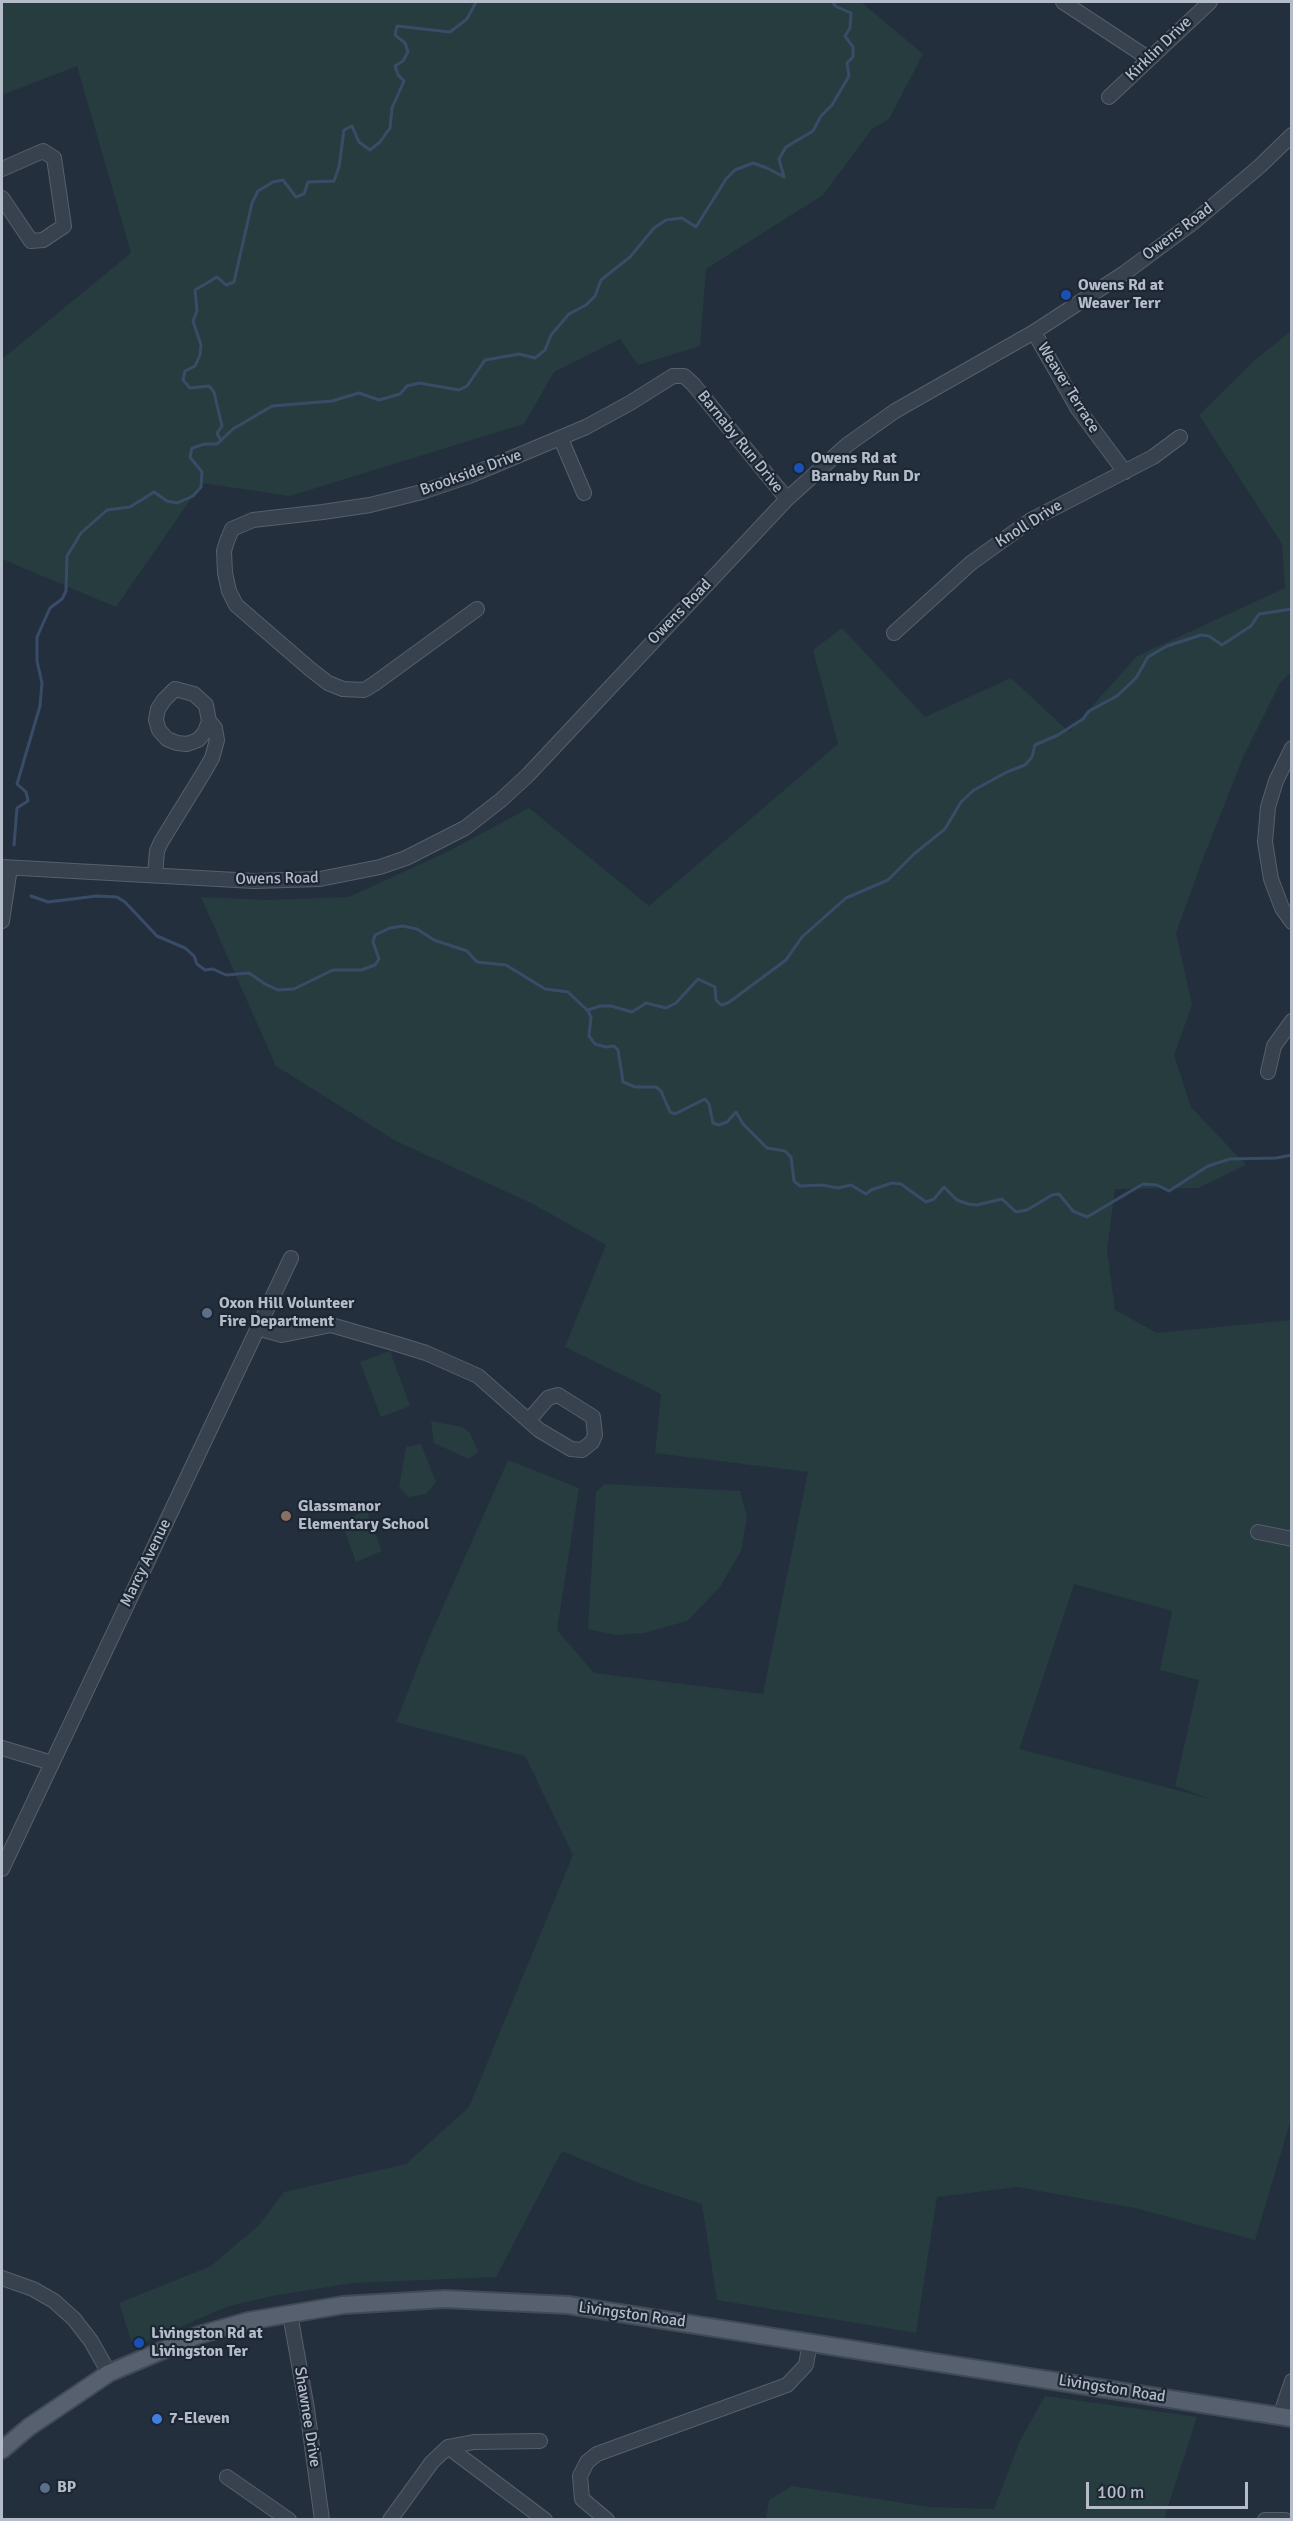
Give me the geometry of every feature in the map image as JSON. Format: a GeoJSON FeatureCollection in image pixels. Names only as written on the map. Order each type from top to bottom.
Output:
{"type":"FeatureCollection","features":[{"type":"Feature","properties":{"kind":"main road","name":"Livingston Road"},"geometry":{"type":"LineString","coordinates":[[2,2450],[29,2427],[109,2373],[199,2335],[248,2321],[343,2305],[445,2299],[530,2302],[577,2307],[1286,2417]]}},
{"type":"Feature","properties":{"kind":"street"},"geometry":{"type":"LineString","coordinates":[[1063,2],[1148,58]]}},
{"type":"Feature","properties":{"kind":"street","name":"Kirklin Drive"},"geometry":{"type":"LineString","coordinates":[[1109,97],[1210,2]]}},
{"type":"Feature","properties":{"kind":"street","name":"Owens Road"},"geometry":{"type":"LineString","coordinates":[[6,868],[254,881],[320,879],[380,867],[406,858],[465,828],[528,775],[787,499],[847,445],[895,411],[1034,332],[1126,272],[1195,221],[1260,166],[1292,135]]}},
{"type":"Feature","properties":{"kind":"street"},"geometry":{"type":"LineString","coordinates":[[2,169],[44,151],[54,158],[64,226],[43,240],[31,241],[2,198]]}},
{"type":"Feature","properties":{"kind":"street","name":"Weaver Terrace"},"geometry":{"type":"LineString","coordinates":[[1034,332],[1078,409],[1125,472]]}},
{"type":"Feature","properties":{"kind":"street","name":"Brookside Drive"},"geometry":{"type":"LineString","coordinates":[[477,609],[374,684],[358,691],[336,687],[310,669],[236,605],[229,591],[224,560],[226,541],[232,529],[253,520],[323,513],[370,505],[422,492],[561,439],[630,403],[673,376],[684,376],[693,384]]}},
{"type":"Feature","properties":{"kind":"street","name":"Barnaby Run Drive"},"geometry":{"type":"LineString","coordinates":[[693,384],[787,499]]}},
{"type":"Feature","properties":{"kind":"street","name":"Knoll Drive"},"geometry":{"type":"LineString","coordinates":[[894,633],[946,585],[995,545],[1031,520],[1153,457],[1180,438]]}},
{"type":"Feature","properties":{"kind":"street"},"geometry":{"type":"LineString","coordinates":[[561,439],[584,493]]}},
{"type":"Feature","properties":{"kind":"street"},"geometry":{"type":"LineString","coordinates":[[155,875],[157,851],[161,842],[204,772],[214,751],[216,734],[209,721]]}},
{"type":"Feature","properties":{"kind":"street"},"geometry":{"type":"LineString","coordinates":[[1292,748],[1276,782],[1268,807],[1265,842],[1271,879],[1282,908],[1292,922]]}},
{"type":"Feature","properties":{"kind":"street"},"geometry":{"type":"LineString","coordinates":[[2,921],[6,868]]}},
{"type":"Feature","properties":{"kind":"street"},"geometry":{"type":"LineString","coordinates":[[1268,1072],[1274,1046],[1292,1021]]}},
{"type":"Feature","properties":{"kind":"street","name":"Marcy Avenue"},"geometry":{"type":"LineString","coordinates":[[2,1869],[291,1258]]}},
{"type":"Feature","properties":{"kind":"street"},"geometry":{"type":"LineString","coordinates":[[257,1328],[282,1335],[324,1326],[340,1326],[417,1350],[478,1376],[530,1420],[538,1430],[571,1449],[582,1450],[592,1442],[595,1435],[596,1425],[593,1417],[558,1395],[548,1398],[530,1420]]}},
{"type":"Feature","properties":{"kind":"street"},"geometry":{"type":"LineString","coordinates":[[1258,1532],[1292,1539]]}},
{"type":"Feature","properties":{"kind":"street"},"geometry":{"type":"LineString","coordinates":[[2,1748],[52,1763]]}},
{"type":"Feature","properties":{"kind":"street"},"geometry":{"type":"LineString","coordinates":[[2,2278],[33,2289],[54,2301],[74,2319],[91,2341],[109,2373]]}},
{"type":"Feature","properties":{"kind":"street","name":"Shawnee Drive"},"geometry":{"type":"LineString","coordinates":[[290,2314],[307,2409],[322,2520]]}},
{"type":"Feature","properties":{"kind":"street"},"geometry":{"type":"LineString","coordinates":[[607,2520],[582,2499],[580,2476],[587,2462],[597,2454],[787,2385],[806,2365],[810,2342]]}},
{"type":"Feature","properties":{"kind":"street"},"geometry":{"type":"LineString","coordinates":[[1286,2417],[1292,2381]]}},
{"type":"Feature","properties":{"kind":"street"},"geometry":{"type":"LineString","coordinates":[[390,2520],[432,2462],[448,2447],[474,2442],[540,2441]]}},
{"type":"Feature","properties":{"kind":"street"},"geometry":{"type":"LineString","coordinates":[[448,2447],[545,2520]]}},
{"type":"Feature","properties":{"kind":"street"},"geometry":{"type":"LineString","coordinates":[[227,2477],[289,2520]]}},
{"type":"Feature","properties":{"kind":"street"},"geometry":{"type":"LineString","coordinates":[[1265,2520],[1278,2518],[1285,2520]]}},
{"type":"Feature","properties":{"kind":"green space"},"geometry":{"type":"Polygon","coordinates":[[[2,2],[861,2],[923,54],[889,119],[872,129],[823,195],[706,269],[700,346],[638,365],[620,339],[554,372],[524,424],[290,496],[202,483],[116,607],[2,559],[2,359],[131,253],[77,66],[2,95],[2,2]]]}},
{"type":"Feature","properties":{"kind":"green space"},"geometry":{"type":"Polygon","coordinates":[[[1291,331],[1291,672],[1280,683],[1244,755],[1176,933],[1192,1005],[1174,1055],[1191,1107],[1246,1165],[1198,1188],[1115,1189],[1107,1250],[1115,1310],[1157,1333],[1291,1320],[1292,2116],[1255,2240],[1135,2208],[1017,2187],[937,2197],[916,2333],[717,2300],[702,2204],[636,2182],[562,2151],[496,2277],[353,2283],[277,2295],[229,2306],[133,2347],[119,2303],[211,2266],[259,2225],[284,2192],[406,2164],[469,2107],[573,1855],[525,1756],[396,1722],[429,1638],[508,1460],[579,1488],[557,1630],[594,1673],[763,1694],[808,1472],[655,1453],[661,1394],[565,1347],[606,1245],[531,1203],[396,1141],[276,1066],[201,897],[267,900],[349,897],[451,850],[529,808],[649,906],[838,744],[813,650],[842,628],[925,717],[1011,678],[1069,732],[1137,656],[1285,588],[1282,544],[1199,415],[1254,361],[1291,331]],[[1074,1584],[1019,1749],[1211,1799],[1175,1786],[1199,1680],[1160,1670],[1172,1611],[1074,1584]]]}},
{"type":"Feature","properties":{"kind":"green space"},"geometry":{"type":"Polygon","coordinates":[[[390,1351],[410,1406],[381,1417],[360,1362],[390,1351]]]}},
{"type":"Feature","properties":{"kind":"green space"},"geometry":{"type":"Polygon","coordinates":[[[431,1421],[462,1427],[470,1433],[478,1452],[469,1459],[434,1443],[431,1421]]]}},
{"type":"Feature","properties":{"kind":"green space"},"geometry":{"type":"Polygon","coordinates":[[[421,1444],[436,1482],[426,1494],[408,1497],[399,1487],[406,1447],[421,1444]]]}},
{"type":"Feature","properties":{"kind":"green space"},"geometry":{"type":"Polygon","coordinates":[[[605,1484],[740,1491],[747,1517],[741,1551],[720,1587],[687,1621],[644,1633],[615,1635],[588,1629],[596,1492],[605,1484]]]}},
{"type":"Feature","properties":{"kind":"green space"},"geometry":{"type":"Polygon","coordinates":[[[367,1511],[382,1551],[356,1562],[341,1521],[367,1511]]]}},
{"type":"Feature","properties":{"kind":"green space"},"geometry":{"type":"Polygon","coordinates":[[[1045,2396],[1197,2417],[1164,2519],[766,2519],[769,2500],[792,2486],[929,2507],[994,2509],[1019,2443],[1045,2396]]]}},
{"type":"Feature","properties":{"kind":"waterway"},"geometry":{"type":"LineString","coordinates":[[221,441],[217,433],[222,426],[214,392],[209,386],[190,388],[183,380],[185,371],[195,366],[200,355],[201,345],[193,321],[197,311],[195,290],[217,277],[226,285],[234,282],[252,203],[258,191],[273,182],[283,180],[296,197],[304,194],[308,182],[334,181],[339,167],[344,130],[352,126],[359,142],[370,150],[380,142],[390,128],[392,108],[404,81],[398,75],[395,66],[403,61],[408,52],[405,43],[395,35],[397,26],[450,32],[467,19],[476,2]]}},
{"type":"Feature","properties":{"kind":"waterway"},"geometry":{"type":"LineString","coordinates":[[14,845],[17,808],[28,801],[26,792],[17,784],[40,706],[42,683],[37,661],[37,637],[50,608],[62,599],[66,591],[67,556],[81,533],[107,510],[130,507],[154,492],[167,501],[177,503],[193,496],[201,487],[202,472],[190,457],[192,448],[205,444],[217,444],[233,429],[272,406],[332,401],[359,393],[379,400],[400,394],[407,386],[419,383],[459,390],[467,386],[485,360],[519,354],[535,358],[545,350],[551,335],[569,314],[586,305],[595,296],[601,280],[630,257],[654,228],[666,220],[682,218],[696,227],[726,179],[735,170],[753,163],[784,177],[779,159],[786,147],[813,131],[849,76],[847,63],[853,57],[853,47],[845,36],[850,28],[851,13],[835,6],[833,2]]}},
{"type":"Feature","properties":{"kind":"waterway"},"geometry":{"type":"LineString","coordinates":[[588,1010],[600,1006],[611,1006],[632,1012],[646,1003],[666,1008],[676,1003],[698,979],[715,987],[716,1000],[721,1005],[728,1003],[786,960],[802,937],[846,898],[888,880],[914,854],[945,829],[961,802],[974,790],[1025,765],[1032,757],[1035,745],[1058,735],[1083,719],[1089,711],[1117,696],[1136,678],[1148,657],[1167,646],[1201,635],[1209,636],[1222,645],[1251,626],[1259,614],[1292,609]]}},
{"type":"Feature","properties":{"kind":"waterway"},"geometry":{"type":"LineString","coordinates":[[31,896],[48,902],[97,896],[117,897],[125,902],[157,936],[185,948],[194,956],[197,964],[205,970],[213,969],[226,975],[249,973],[278,990],[294,989],[333,970],[361,970],[375,965],[379,959],[373,942],[375,935],[390,928],[403,926],[417,929],[434,940],[467,951],[477,962],[506,965],[545,989],[568,992],[588,1011],[591,1017],[589,1036],[595,1044],[606,1047],[614,1046],[618,1050],[623,1082],[635,1087],[656,1087],[661,1091],[670,1112],[675,1114],[705,1099],[709,1104],[713,1123],[719,1125],[727,1122],[736,1112],[743,1124],[767,1148],[785,1151],[791,1157],[794,1181],[800,1186],[822,1185],[838,1188],[851,1185],[866,1194],[892,1183],[901,1184],[926,1202],[934,1199],[944,1187],[957,1200],[968,1204],[977,1205],[1002,1199],[1016,1212],[1027,1210],[1052,1195],[1059,1194],[1073,1211],[1087,1217],[1143,1184],[1157,1185],[1169,1191],[1208,1166],[1230,1159],[1276,1158],[1292,1155]]}},
{"type":"Feature","properties":{"kind":"place","name":"Owens Rd at Weaver Terr"},"geometry":{"type":"Point","coordinates":[1066,295]}},
{"type":"Feature","properties":{"kind":"place","name":"Owens Rd at Barnaby Run Dr"},"geometry":{"type":"Point","coordinates":[799,468]}},
{"type":"Feature","properties":{"kind":"place","name":"Oxon Hill Volunteer Fire Department"},"geometry":{"type":"Point","coordinates":[207,1313]}},
{"type":"Feature","properties":{"kind":"place","name":"Glassmanor Elementary School"},"geometry":{"type":"Point","coordinates":[286,1516]}},
{"type":"Feature","properties":{"kind":"place","name":"Livingston Rd at Livingston Ter"},"geometry":{"type":"Point","coordinates":[139,2343]}},
{"type":"Feature","properties":{"kind":"place","name":"7-Eleven"},"geometry":{"type":"Point","coordinates":[157,2419]}},
{"type":"Feature","properties":{"kind":"place","name":"BP"},"geometry":{"type":"Point","coordinates":[45,2488]}}]}
